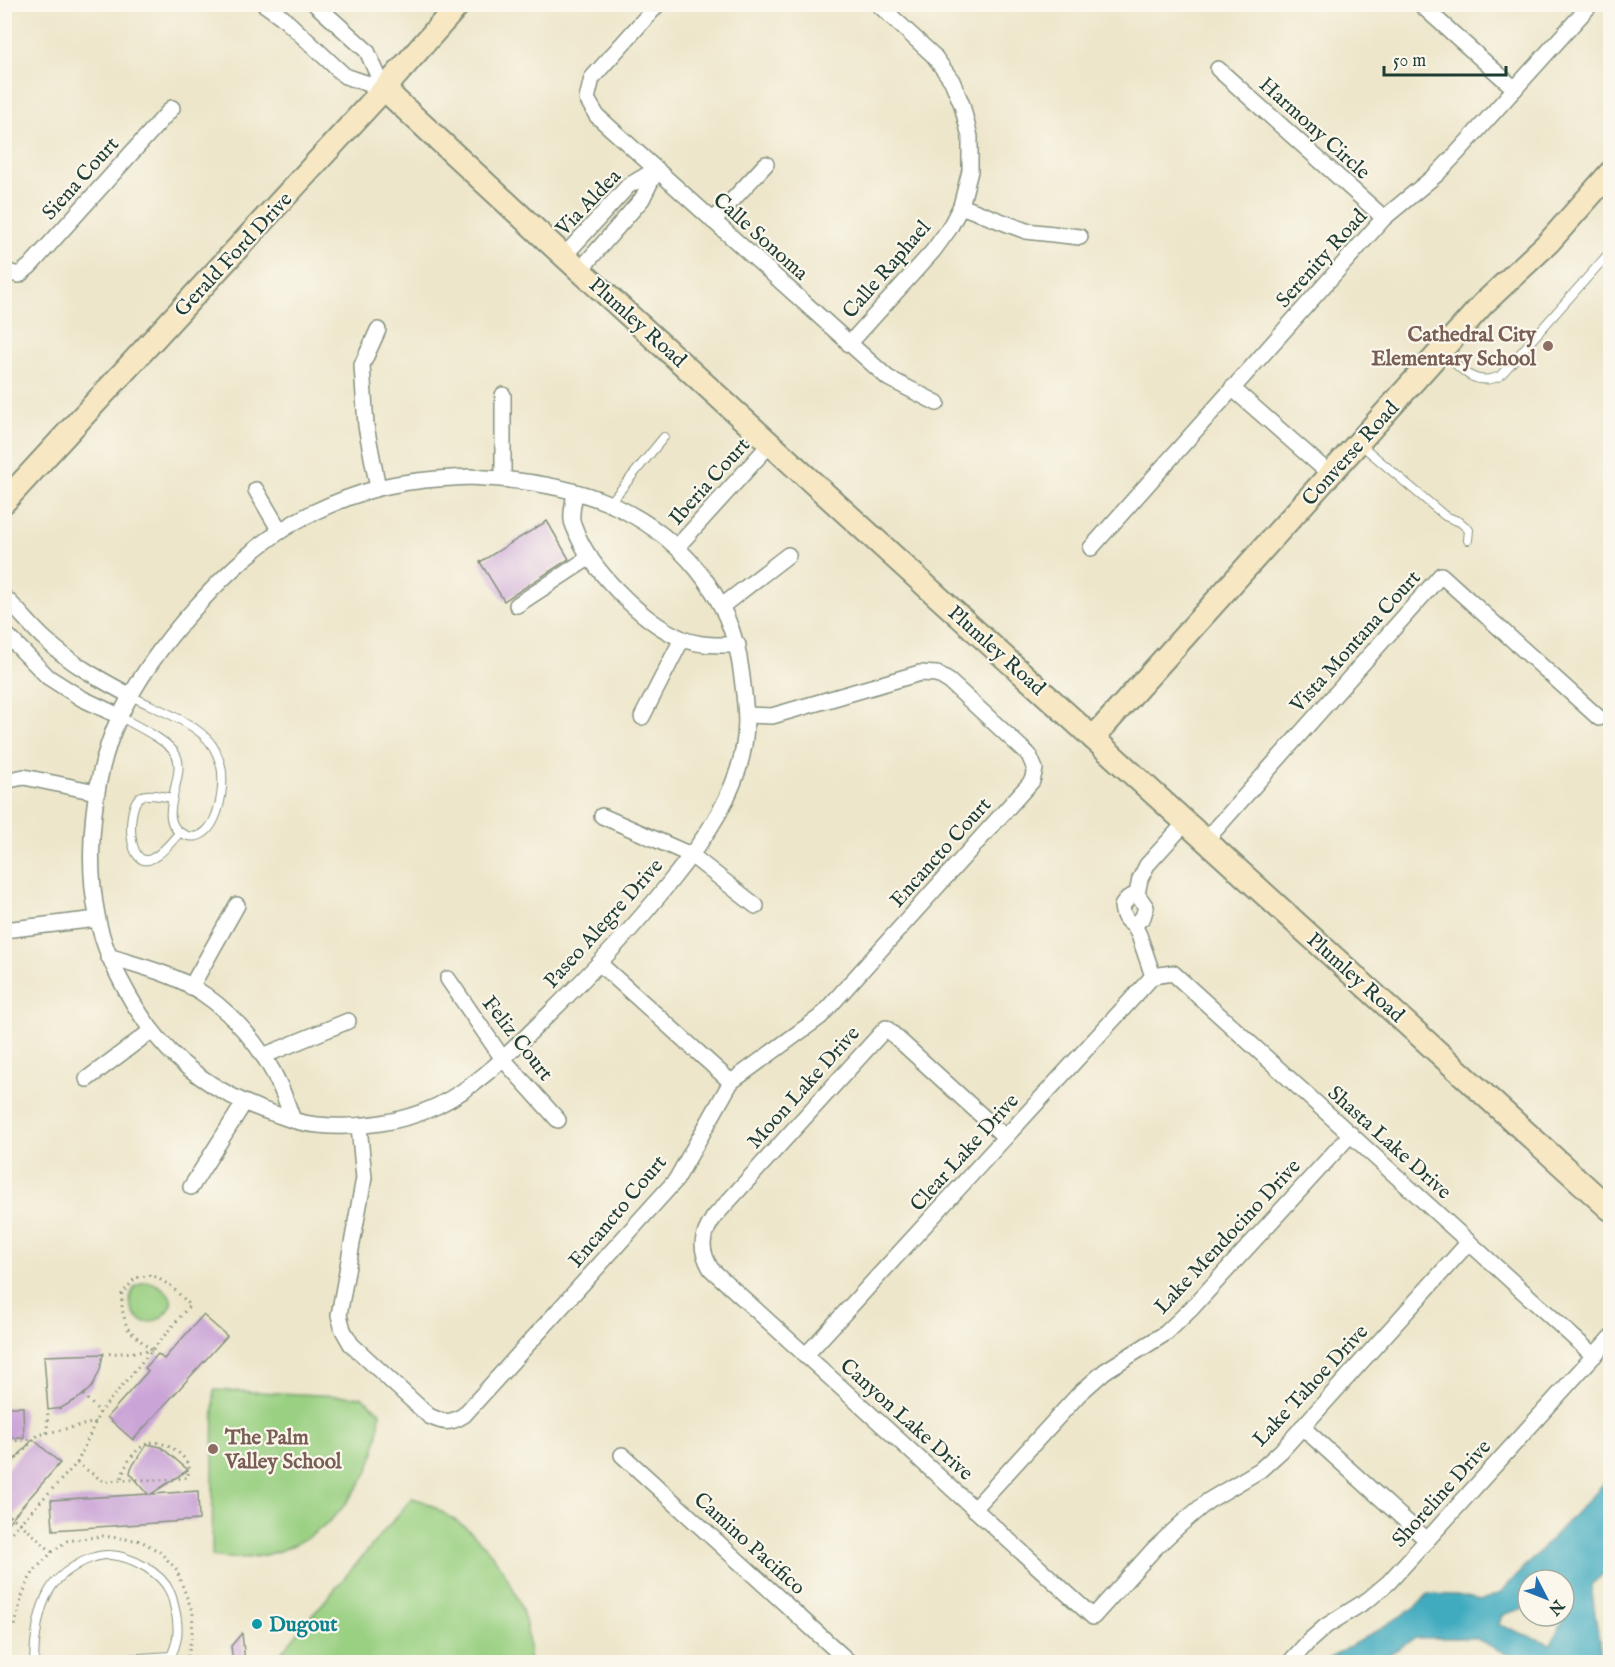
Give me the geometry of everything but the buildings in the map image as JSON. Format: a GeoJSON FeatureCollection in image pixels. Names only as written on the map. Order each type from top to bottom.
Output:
{"type":"FeatureCollection","features":[{"type":"Feature","properties":{"kind":"street"},"geometry":{"type":"LineString","coordinates":[[264,4],[282,17],[345,76],[384,89]]}},
{"type":"Feature","properties":{"kind":"street"},"geometry":{"type":"LineString","coordinates":[[315,4],[367,51],[384,89]]}},
{"type":"Feature","properties":{"kind":"street","name":"Gerald Ford Drive"},"geometry":{"type":"LineString","coordinates":[[4,502],[384,89],[459,4]]}},
{"type":"Feature","properties":{"kind":"street","name":"Calle Sonoma"},"geometry":{"type":"LineString","coordinates":[[658,4],[592,78],[587,99],[597,116],[888,378],[937,403]]}},
{"type":"Feature","properties":{"kind":"street","name":"Calle Raphael"},"geometry":{"type":"LineString","coordinates":[[849,344],[933,251],[950,228],[961,206],[970,171],[970,137],[962,105],[952,81],[934,56],[878,4]]}},
{"type":"Feature","properties":{"kind":"street"},"geometry":{"type":"LineString","coordinates":[[1420,4],[1515,89]]}},
{"type":"Feature","properties":{"kind":"street","name":"Serenity Road"},"geometry":{"type":"LineString","coordinates":[[1091,548],[1384,218],[1437,174],[1591,4]]}},
{"type":"Feature","properties":{"kind":"street","name":"Harmony Circle"},"geometry":{"type":"LineString","coordinates":[[1218,69],[1384,218]]}},
{"type":"Feature","properties":{"kind":"street","name":"Plumley Road"},"geometry":{"type":"LineString","coordinates":[[384,89],[1611,1209]]}},
{"type":"Feature","properties":{"kind":"street","name":"Siena Court"},"geometry":{"type":"LineString","coordinates":[[12,273],[30,266],[172,108]]}},
{"type":"Feature","properties":{"kind":"street"},"geometry":{"type":"LineString","coordinates":[[713,221],[766,164]]}},
{"type":"Feature","properties":{"kind":"street","name":"Via Aldea"},"geometry":{"type":"LineString","coordinates":[[572,263],[642,199],[657,170]]}},
{"type":"Feature","properties":{"kind":"street","name":"Converse Road"},"geometry":{"type":"LineString","coordinates":[[1093,738],[1484,304],[1549,242],[1611,173]]}},
{"type":"Feature","properties":{"kind":"street"},"geometry":{"type":"LineString","coordinates":[[961,206],[1026,231],[1080,237]]}},
{"type":"Feature","properties":{"kind":"street"},"geometry":{"type":"LineString","coordinates":[[378,330],[362,365],[366,426],[378,488]]}},
{"type":"Feature","properties":{"kind":"street"},"geometry":{"type":"LineString","coordinates":[[1232,388],[1331,475]]}},
{"type":"Feature","properties":{"kind":"street"},"geometry":{"type":"LineString","coordinates":[[503,395],[503,478]]}},
{"type":"Feature","properties":{"kind":"street","name":"Iberia Court"},"geometry":{"type":"LineString","coordinates":[[677,547],[771,443]]}},
{"type":"Feature","properties":{"kind":"street","name":"Paseo Alegre Drive"},"geometry":{"type":"LineString","coordinates":[[470,477],[503,478],[575,492],[609,504],[650,525],[677,547],[702,573],[722,606],[738,645],[747,715],[745,741],[739,767],[729,793],[712,827],[691,855],[600,964],[503,1059],[467,1088],[434,1108],[403,1119],[359,1126],[317,1125],[294,1120],[244,1103],[218,1090],[165,1048],[151,1031],[134,1005],[108,956],[97,919],[92,885],[96,792],[111,738],[119,717],[131,696],[152,660],[215,585],[248,555],[280,531],[312,513],[378,488],[427,480],[470,477]]}},
{"type":"Feature","properties":{"kind":"street"},"geometry":{"type":"LineString","coordinates":[[256,490],[280,531]]}},
{"type":"Feature","properties":{"kind":"street"},"geometry":{"type":"LineString","coordinates":[[575,492],[572,520],[579,540],[611,584],[632,604],[657,624],[682,639],[703,645],[738,645]]}},
{"type":"Feature","properties":{"kind":"street"},"geometry":{"type":"LineString","coordinates":[[722,606],[788,555]]}},
{"type":"Feature","properties":{"kind":"street"},"geometry":{"type":"LineString","coordinates":[[517,605],[590,557]]}},
{"type":"Feature","properties":{"kind":"street","name":"Vista Montana Court"},"geometry":{"type":"LineString","coordinates":[[1206,840],[1441,575],[1599,718]]}},
{"type":"Feature","properties":{"kind":"street"},"geometry":{"type":"LineString","coordinates":[[4,597],[18,609],[44,639],[65,657],[131,696]]}},
{"type":"Feature","properties":{"kind":"street"},"geometry":{"type":"LineString","coordinates":[[4,632],[48,677],[119,717]]}},
{"type":"Feature","properties":{"kind":"street"},"geometry":{"type":"LineString","coordinates":[[642,717],[682,639]]}},
{"type":"Feature","properties":{"kind":"street","name":"Encancto Court"},"geometry":{"type":"LineString","coordinates":[[359,1126],[364,1178],[339,1315],[343,1330],[351,1344],[429,1416],[443,1422],[454,1421],[464,1415],[676,1180],[731,1082],[820,1017],[1032,781],[1035,769],[1029,755],[950,682],[937,674],[920,673],[772,716],[747,715]]}},
{"type":"Feature","properties":{"kind":"street"},"geometry":{"type":"LineString","coordinates":[[4,781],[24,777],[96,792]]}},
{"type":"Feature","properties":{"kind":"street"},"geometry":{"type":"LineString","coordinates":[[602,816],[691,855],[756,906]]}},
{"type":"Feature","properties":{"kind":"street"},"geometry":{"type":"LineString","coordinates":[[1153,976],[1139,935],[1134,925],[1128,922],[1123,915],[1122,906],[1128,898],[1137,894],[1140,879],[1147,865],[1186,822]]}},
{"type":"Feature","properties":{"kind":"street"},"geometry":{"type":"LineString","coordinates":[[191,987],[237,905]]}},
{"type":"Feature","properties":{"kind":"street"},"geometry":{"type":"LineString","coordinates":[[4,930],[97,919]]}},
{"type":"Feature","properties":{"kind":"street"},"geometry":{"type":"LineString","coordinates":[[108,956],[170,976],[216,1003],[239,1025],[263,1056],[280,1085],[294,1120]]}},
{"type":"Feature","properties":{"kind":"street"},"geometry":{"type":"LineString","coordinates":[[600,964],[731,1082]]}},
{"type":"Feature","properties":{"kind":"street","name":"Shasta Lake Drive"},"geometry":{"type":"LineString","coordinates":[[1153,976],[1173,973],[1594,1356]]}},
{"type":"Feature","properties":{"kind":"street","name":"Clear Lake Drive"},"geometry":{"type":"LineString","coordinates":[[805,1356],[1153,976]]}},
{"type":"Feature","properties":{"kind":"street","name":"Feliz Court"},"geometry":{"type":"LineString","coordinates":[[448,979],[503,1059],[558,1120]]}},
{"type":"Feature","properties":{"kind":"street"},"geometry":{"type":"LineString","coordinates":[[263,1056],[348,1021]]}},
{"type":"Feature","properties":{"kind":"street","name":"Moon Lake Drive"},"geometry":{"type":"LineString","coordinates":[[702,1246],[705,1232],[714,1217],[886,1028],[1005,1137]]}},
{"type":"Feature","properties":{"kind":"street"},"geometry":{"type":"LineString","coordinates":[[87,1079],[151,1031]]}},
{"type":"Feature","properties":{"kind":"street"},"geometry":{"type":"LineString","coordinates":[[191,1187],[244,1103]]}},
{"type":"Feature","properties":{"kind":"street","name":"Lake Mendocino Drive"},"geometry":{"type":"LineString","coordinates":[[974,1509],[1079,1394],[1105,1371],[1166,1333],[1192,1308],[1351,1134]]}},
{"type":"Feature","properties":{"kind":"street","name":"Lake Tahoe Drive"},"geometry":{"type":"LineString","coordinates":[[1093,1617],[1154,1549],[1181,1524],[1208,1501],[1260,1470],[1281,1451],[1469,1242]]}},
{"type":"Feature","properties":{"kind":"street","name":"Canyon Lake Drive"},"geometry":{"type":"LineString","coordinates":[[702,1246],[705,1259],[711,1269],[1093,1617]]}},
{"type":"Feature","properties":{"kind":"street","name":"Shoreline Drive"},"geometry":{"type":"LineString","coordinates":[[1290,1662],[1326,1626],[1369,1599],[1389,1582],[1611,1338]]}},
{"type":"Feature","properties":{"kind":"street"},"geometry":{"type":"LineString","coordinates":[[1302,1427],[1427,1540]]}},
{"type":"Feature","properties":{"kind":"street","name":"Camino Pacifico"},"geometry":{"type":"LineString","coordinates":[[622,1455],[849,1662]]}},
{"type":"Feature","properties":{"kind":"lane"},"geometry":{"type":"LineString","coordinates":[[1442,351],[1469,375],[1480,380],[1492,380],[1500,376],[1611,252]]}},
{"type":"Feature","properties":{"kind":"lane"},"geometry":{"type":"LineString","coordinates":[[609,504],[663,437]]}},
{"type":"Feature","properties":{"kind":"lane"},"geometry":{"type":"LineString","coordinates":[[1359,443],[1445,516],[1460,522],[1469,530],[1468,540]]}},
{"type":"Feature","properties":{"kind":"lane"},"geometry":{"type":"LineString","coordinates":[[119,717],[161,741],[178,758],[170,813],[172,822],[180,832],[192,836],[208,830],[215,820],[222,782],[221,767],[212,744],[193,726],[131,696]]}},
{"type":"Feature","properties":{"kind":"lane"},"geometry":{"type":"LineString","coordinates":[[173,798],[144,795],[137,800],[130,832],[132,847],[143,859],[153,859],[164,851],[180,832]]}},
{"type":"Feature","properties":{"kind":"lane"},"geometry":{"type":"LineString","coordinates":[[34,1662],[34,1644],[43,1607],[49,1590],[64,1573],[84,1560],[108,1555],[131,1559],[153,1572],[170,1591],[176,1616],[177,1645],[170,1659],[77,1662]]}},
{"type":"Feature","properties":{"kind":"path"},"geometry":{"type":"LineString","coordinates":[[4,1541],[77,1463],[100,1412],[152,1351],[190,1305],[171,1286],[152,1275],[135,1278],[122,1294],[122,1309],[127,1328],[152,1351]]}},
{"type":"Feature","properties":{"kind":"path"},"geometry":{"type":"LineString","coordinates":[[103,1354],[152,1351]]}},
{"type":"Feature","properties":{"kind":"path"},"geometry":{"type":"LineString","coordinates":[[83,1395],[100,1412]]}},
{"type":"Feature","properties":{"kind":"path"},"geometry":{"type":"LineString","coordinates":[[47,1433],[48,1410]]}},
{"type":"Feature","properties":{"kind":"path"},"geometry":{"type":"LineString","coordinates":[[4,1472],[38,1435],[96,1422]]}},
{"type":"Feature","properties":{"kind":"path"},"geometry":{"type":"LineString","coordinates":[[4,1442],[33,1439]]}},
{"type":"Feature","properties":{"kind":"path"},"geometry":{"type":"LineString","coordinates":[[77,1463],[104,1482],[121,1479],[173,1480],[188,1477],[189,1467],[179,1453],[168,1446],[148,1443],[135,1452],[124,1467],[121,1479]]}},
{"type":"Feature","properties":{"kind":"path"},"geometry":{"type":"LineString","coordinates":[[4,1512],[52,1552],[35,1570],[28,1583],[15,1626],[5,1628],[4,1626]]}},
{"type":"Feature","properties":{"kind":"green space"},"geometry":{"type":"Polygon","coordinates":[[[151,1282],[167,1292],[171,1305],[163,1316],[153,1322],[144,1322],[137,1318],[133,1311],[130,1303],[131,1295],[142,1283],[151,1282]]]}},
{"type":"Feature","properties":{"kind":"green space"},"geometry":{"type":"Polygon","coordinates":[[[214,1390],[362,1397],[380,1412],[371,1464],[353,1494],[325,1524],[292,1546],[253,1557],[212,1556],[214,1390]]]}},
{"type":"Feature","properties":{"kind":"green space"},"geometry":{"type":"Polygon","coordinates":[[[412,1498],[429,1504],[464,1526],[491,1554],[512,1587],[520,1605],[529,1643],[529,1662],[273,1662],[412,1498]]]}},
{"type":"Feature","properties":{"kind":"water"},"geometry":{"type":"Polygon","coordinates":[[[1610,1477],[1610,1568],[1591,1585],[1602,1662],[1522,1662],[1475,1638],[1416,1638],[1376,1662],[1323,1662],[1413,1609],[1428,1594],[1457,1595],[1481,1600],[1499,1594],[1516,1576],[1516,1611],[1502,1615],[1499,1625],[1551,1644],[1559,1628],[1576,1628],[1576,1568],[1524,1568],[1610,1477]]]}},
{"type":"Feature","properties":{"kind":"place","name":"Cathedral City Elementary School"},"geometry":{"type":"Point","coordinates":[1548,346]}},
{"type":"Feature","properties":{"kind":"place","name":"The Palm Valley School"},"geometry":{"type":"Point","coordinates":[213,1449]}},
{"type":"Feature","properties":{"kind":"place","name":"Dugout"},"geometry":{"type":"Point","coordinates":[257,1624]}}]}
